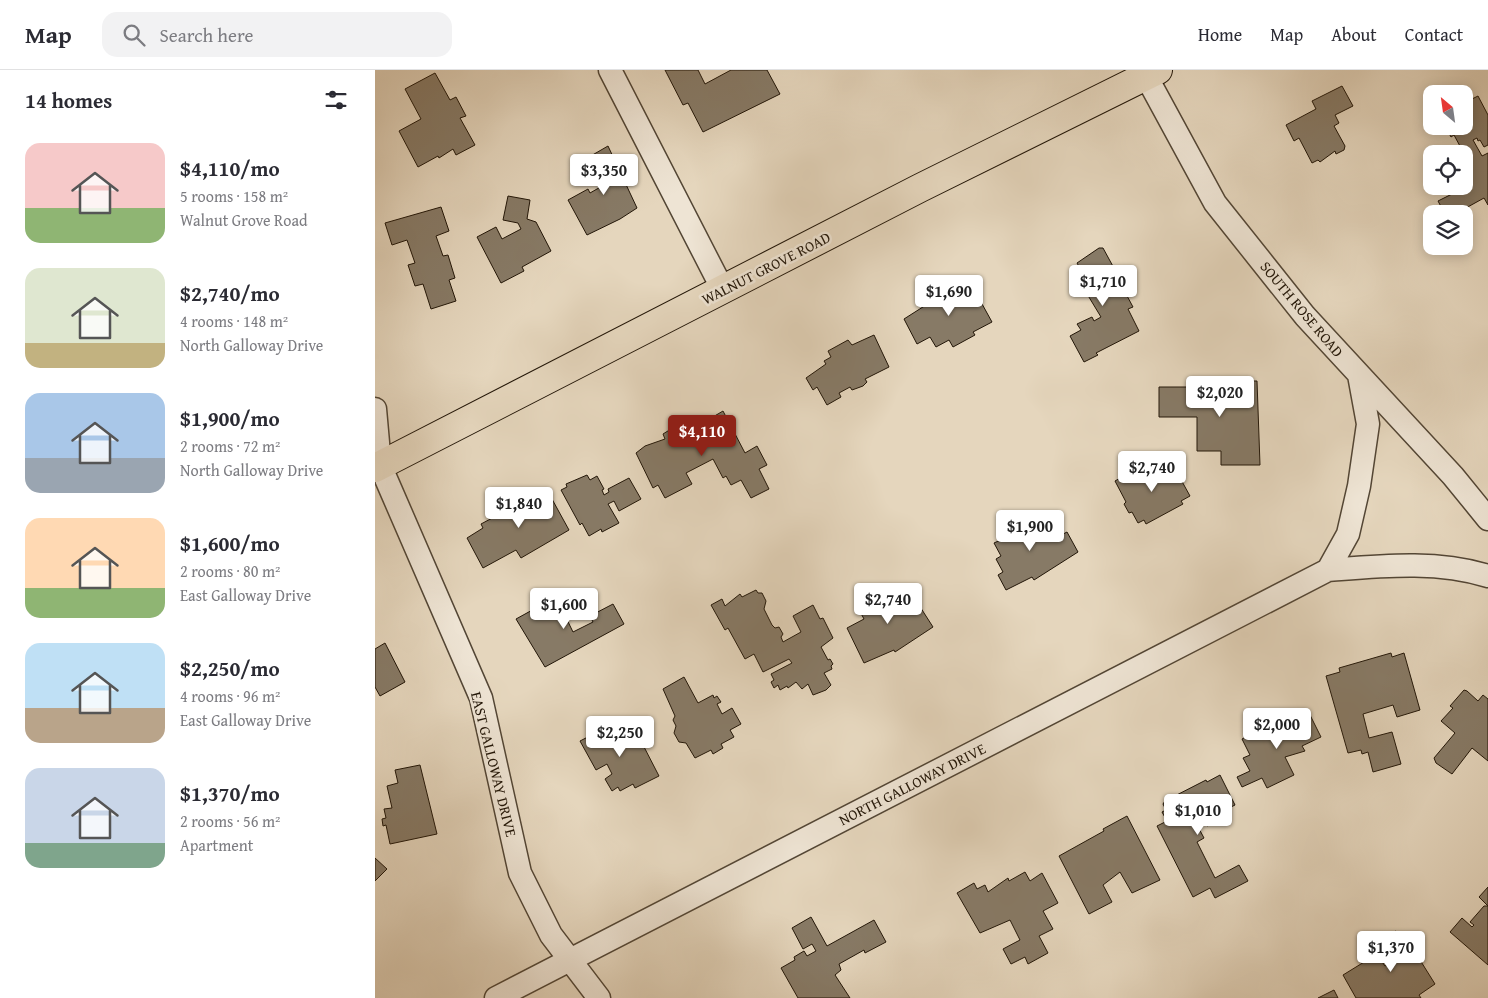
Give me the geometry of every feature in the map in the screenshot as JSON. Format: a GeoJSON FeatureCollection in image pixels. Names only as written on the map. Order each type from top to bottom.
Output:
{"type":"FeatureCollection","features":[{"type":"Feature","properties":{"kind":"main road","name":"WALNUT GROVE ROAD"},"geometry":{"type":"LineString","coordinates":[[377,465],[920,188],[1152,73]]}},
{"type":"Feature","properties":{"kind":"street"},"geometry":{"type":"LineString","coordinates":[[610,70],[723,290]]}},
{"type":"Feature","properties":{"kind":"street","name":"SOUTH ROSE ROAD"},"geometry":{"type":"LineString","coordinates":[[1152,73],[1215,204],[1305,316],[1453,476],[1488,519]]}},
{"type":"Feature","properties":{"kind":"street"},"geometry":{"type":"LineString","coordinates":[[1328,570],[1348,534],[1359,486],[1368,424],[1359,374]]}},
{"type":"Feature","properties":{"kind":"street","name":"EAST GALLOWAY DRIVE"},"geometry":{"type":"LineString","coordinates":[[375,409],[377,465],[481,698],[520,872],[551,935],[599,998]]}},
{"type":"Feature","properties":{"kind":"street","name":"NORTH GALLOWAY DRIVE"},"geometry":{"type":"LineString","coordinates":[[496,998],[1328,570],[1401,565],[1462,568],[1488,576]]}},
{"type":"Feature","properties":{"kind":"building"},"geometry":{"type":"Polygon","coordinates":[[[665,70],[698,70],[705,84],[731,70],[767,70],[780,94],[703,132],[688,103],[683,105],[665,70]]]}},
{"type":"Feature","properties":{"kind":"building"},"geometry":{"type":"Polygon","coordinates":[[[435,73],[450,100],[456,97],[466,116],[460,118],[475,145],[456,155],[453,149],[439,158],[438,156],[418,167],[399,131],[421,119],[405,89],[435,73]]]}},
{"type":"Feature","properties":{"kind":"building"},"geometry":{"type":"Polygon","coordinates":[[[1342,86],[1353,106],[1335,115],[1339,123],[1334,126],[1345,146],[1344,150],[1336,154],[1335,151],[1320,162],[1318,160],[1312,163],[1299,138],[1294,141],[1286,125],[1316,109],[1312,101],[1342,86]]]}},
{"type":"Feature","properties":{"kind":"building"},"geometry":{"type":"Polygon","coordinates":[[[1478,96],[1488,115],[1488,145],[1484,147],[1477,138],[1473,140],[1482,156],[1488,153],[1488,205],[1484,198],[1471,205],[1440,205],[1438,201],[1450,195],[1473,195],[1473,145],[1459,145],[1454,135],[1473,135],[1473,98],[1478,96]]]}},
{"type":"Feature","properties":{"kind":"building"},"geometry":{"type":"Polygon","coordinates":[[[608,146],[637,208],[620,219],[587,235],[568,200],[588,189],[590,193],[604,185],[589,157],[608,146]]]}},
{"type":"Feature","properties":{"kind":"building"},"geometry":{"type":"Polygon","coordinates":[[[508,196],[530,200],[527,219],[536,222],[551,251],[522,267],[524,271],[501,283],[477,237],[496,227],[502,239],[521,229],[518,223],[503,220],[508,196]]]}},
{"type":"Feature","properties":{"kind":"building"},"geometry":{"type":"Polygon","coordinates":[[[441,207],[449,231],[436,236],[443,256],[448,255],[455,278],[449,280],[456,301],[431,309],[423,284],[415,286],[408,265],[415,263],[407,240],[392,245],[385,223],[441,207]]]}},
{"type":"Feature","properties":{"kind":"building"},"geometry":{"type":"Polygon","coordinates":[[[1099,248],[1103,248],[1115,270],[1119,270],[1122,274],[1119,281],[1133,307],[1128,309],[1139,331],[1096,353],[1098,355],[1084,362],[1070,336],[1081,330],[1077,324],[1092,317],[1094,321],[1101,317],[1081,284],[1087,281],[1077,263],[1099,248]]]}},
{"type":"Feature","properties":{"kind":"building"},"geometry":{"type":"Polygon","coordinates":[[[971,284],[992,322],[973,332],[975,335],[953,347],[949,340],[936,347],[930,337],[917,344],[904,319],[926,305],[923,299],[945,287],[949,294],[971,284]]]}},
{"type":"Feature","properties":{"kind":"building"},"geometry":{"type":"Polygon","coordinates":[[[874,335],[889,367],[865,379],[867,382],[863,386],[852,390],[850,387],[839,393],[841,397],[827,405],[817,387],[813,390],[806,378],[826,364],[824,361],[831,357],[828,351],[848,340],[852,345],[874,335]]]}},
{"type":"Feature","properties":{"kind":"building"},"geometry":{"type":"Polygon","coordinates":[[[1215,381],[1257,381],[1260,465],[1221,465],[1221,451],[1197,451],[1197,417],[1159,417],[1159,387],[1215,387],[1215,381]]]}},
{"type":"Feature","properties":{"kind":"building"},"geometry":{"type":"Polygon","coordinates":[[[723,411],[745,453],[757,446],[767,465],[759,469],[769,489],[751,498],[741,480],[731,485],[726,476],[723,478],[713,459],[686,473],[692,484],[665,498],[658,485],[653,488],[636,453],[645,446],[665,439],[663,434],[671,429],[690,420],[696,427],[723,411]]]}},
{"type":"Feature","properties":{"kind":"building"},"geometry":{"type":"Polygon","coordinates":[[[1158,458],[1171,481],[1179,476],[1190,496],[1181,501],[1183,504],[1146,524],[1144,520],[1138,523],[1132,512],[1129,513],[1124,504],[1126,502],[1115,481],[1129,473],[1133,480],[1146,473],[1142,467],[1158,458]]]}},
{"type":"Feature","properties":{"kind":"building"},"geometry":{"type":"Polygon","coordinates":[[[587,475],[590,480],[597,476],[604,489],[602,490],[604,495],[609,492],[608,489],[629,478],[641,499],[619,511],[614,501],[608,504],[619,523],[602,532],[601,529],[589,536],[582,523],[580,525],[561,490],[567,487],[566,484],[587,475]]]}},
{"type":"Feature","properties":{"kind":"building"},"geometry":{"type":"Polygon","coordinates":[[[547,490],[569,530],[521,558],[516,550],[483,568],[467,538],[483,528],[481,524],[511,508],[509,506],[533,493],[535,496],[547,490]]]}},
{"type":"Feature","properties":{"kind":"building"},"geometry":{"type":"Polygon","coordinates":[[[1031,513],[1040,530],[1045,527],[1052,540],[1067,532],[1078,552],[1034,580],[1032,577],[1006,590],[998,575],[1003,572],[996,559],[1001,556],[994,543],[1005,538],[1001,530],[1031,513]]]}},
{"type":"Feature","properties":{"kind":"building"},"geometry":{"type":"Polygon","coordinates":[[[908,588],[933,627],[895,652],[894,650],[864,663],[847,628],[864,619],[857,606],[885,591],[893,605],[898,602],[901,608],[906,605],[900,593],[908,588]]]}},
{"type":"Feature","properties":{"kind":"building"},"geometry":{"type":"Polygon","coordinates":[[[756,590],[758,593],[762,593],[766,601],[764,609],[772,625],[775,628],[779,627],[783,634],[781,637],[783,642],[801,632],[793,616],[813,605],[820,619],[823,618],[833,638],[821,647],[828,660],[830,659],[833,664],[831,666],[832,669],[824,673],[831,685],[826,690],[813,695],[808,684],[802,689],[796,682],[788,688],[787,686],[780,690],[778,685],[774,688],[771,682],[774,680],[771,674],[792,663],[789,659],[763,672],[754,654],[745,659],[728,628],[725,630],[711,605],[722,599],[725,606],[740,594],[742,597],[756,590]]]}},
{"type":"Feature","properties":{"kind":"building"},"geometry":{"type":"Polygon","coordinates":[[[556,597],[573,632],[593,622],[590,616],[613,604],[624,624],[545,667],[516,619],[556,597]]]}},
{"type":"Feature","properties":{"kind":"building"},"geometry":{"type":"Polygon","coordinates":[[[385,643],[405,682],[380,696],[375,687],[375,649],[385,643]]]}},
{"type":"Feature","properties":{"kind":"building"},"geometry":{"type":"Polygon","coordinates":[[[1391,653],[1392,657],[1404,653],[1420,710],[1397,717],[1393,705],[1363,714],[1369,738],[1392,732],[1401,764],[1373,772],[1368,752],[1362,754],[1361,750],[1348,753],[1326,676],[1340,672],[1339,668],[1391,653]]]}},
{"type":"Feature","properties":{"kind":"building"},"geometry":{"type":"Polygon","coordinates":[[[684,677],[698,703],[713,695],[714,698],[717,696],[721,702],[717,704],[722,714],[732,708],[741,724],[730,730],[734,737],[721,744],[723,748],[713,754],[711,750],[695,758],[686,743],[679,742],[674,733],[676,726],[673,720],[675,716],[663,689],[684,677]]]}},
{"type":"Feature","properties":{"kind":"building"},"geometry":{"type":"Polygon","coordinates":[[[1464,690],[1478,701],[1483,695],[1488,699],[1488,761],[1472,748],[1452,774],[1436,763],[1434,758],[1455,733],[1441,721],[1453,708],[1450,706],[1464,690]]]}},
{"type":"Feature","properties":{"kind":"building"},"geometry":{"type":"Polygon","coordinates":[[[1308,711],[1321,737],[1302,746],[1305,751],[1285,757],[1294,775],[1267,788],[1262,778],[1242,787],[1237,777],[1250,771],[1243,758],[1250,755],[1242,739],[1265,727],[1267,732],[1308,711]]]}},
{"type":"Feature","properties":{"kind":"building"},"geometry":{"type":"Polygon","coordinates":[[[617,722],[626,739],[633,736],[638,746],[642,743],[659,776],[635,788],[633,784],[620,791],[618,787],[612,791],[605,779],[612,774],[607,764],[596,770],[580,741],[617,722]]]}},
{"type":"Feature","properties":{"kind":"building"},"geometry":{"type":"Polygon","coordinates":[[[420,765],[437,834],[390,844],[386,825],[383,826],[382,819],[386,818],[384,809],[392,808],[387,786],[398,783],[395,770],[420,765]]]}},
{"type":"Feature","properties":{"kind":"building"},"geometry":{"type":"Polygon","coordinates":[[[1220,775],[1235,805],[1221,812],[1223,817],[1207,826],[1204,822],[1197,825],[1204,838],[1197,842],[1215,878],[1239,865],[1248,881],[1215,898],[1210,888],[1193,897],[1157,826],[1167,821],[1162,812],[1166,810],[1163,804],[1165,801],[1220,775]]]}},
{"type":"Feature","properties":{"kind":"building"},"geometry":{"type":"Polygon","coordinates":[[[1127,816],[1160,880],[1132,893],[1120,872],[1103,885],[1112,902],[1089,914],[1059,856],[1127,816]]]}},
{"type":"Feature","properties":{"kind":"building"},"geometry":{"type":"Polygon","coordinates":[[[375,858],[387,869],[375,881],[375,858]]]}},
{"type":"Feature","properties":{"kind":"building"},"geometry":{"type":"Polygon","coordinates":[[[1025,872],[1030,881],[1042,873],[1058,903],[1043,911],[1053,929],[1039,936],[1048,953],[1028,964],[1025,957],[1011,964],[1003,949],[1020,940],[1010,920],[980,933],[957,893],[974,883],[977,889],[985,885],[988,892],[1008,878],[1009,881],[1025,872]]]}},
{"type":"Feature","properties":{"kind":"building"},"geometry":{"type":"Polygon","coordinates":[[[1488,887],[1488,906],[1479,897],[1488,887]]]}},
{"type":"Feature","properties":{"kind":"building"},"geometry":{"type":"Polygon","coordinates":[[[1484,906],[1488,906],[1488,965],[1450,932],[1462,918],[1472,927],[1474,925],[1470,922],[1484,906]]]}},
{"type":"Feature","properties":{"kind":"building"},"geometry":{"type":"Polygon","coordinates":[[[811,917],[827,946],[874,920],[886,942],[865,953],[864,950],[839,964],[841,970],[835,975],[850,998],[798,998],[781,968],[795,960],[794,957],[804,951],[807,956],[816,951],[812,944],[803,949],[792,928],[811,917]]]}},
{"type":"Feature","properties":{"kind":"building"},"geometry":{"type":"Polygon","coordinates":[[[1396,931],[1398,933],[1401,932],[1412,951],[1410,954],[1415,952],[1435,984],[1419,995],[1421,998],[1356,998],[1343,975],[1369,959],[1370,961],[1378,956],[1385,966],[1393,962],[1381,943],[1383,942],[1381,939],[1396,931]]]}},
{"type":"Feature","properties":{"kind":"building"},"geometry":{"type":"Polygon","coordinates":[[[1334,990],[1338,998],[1318,998],[1334,990]]]}}]}
